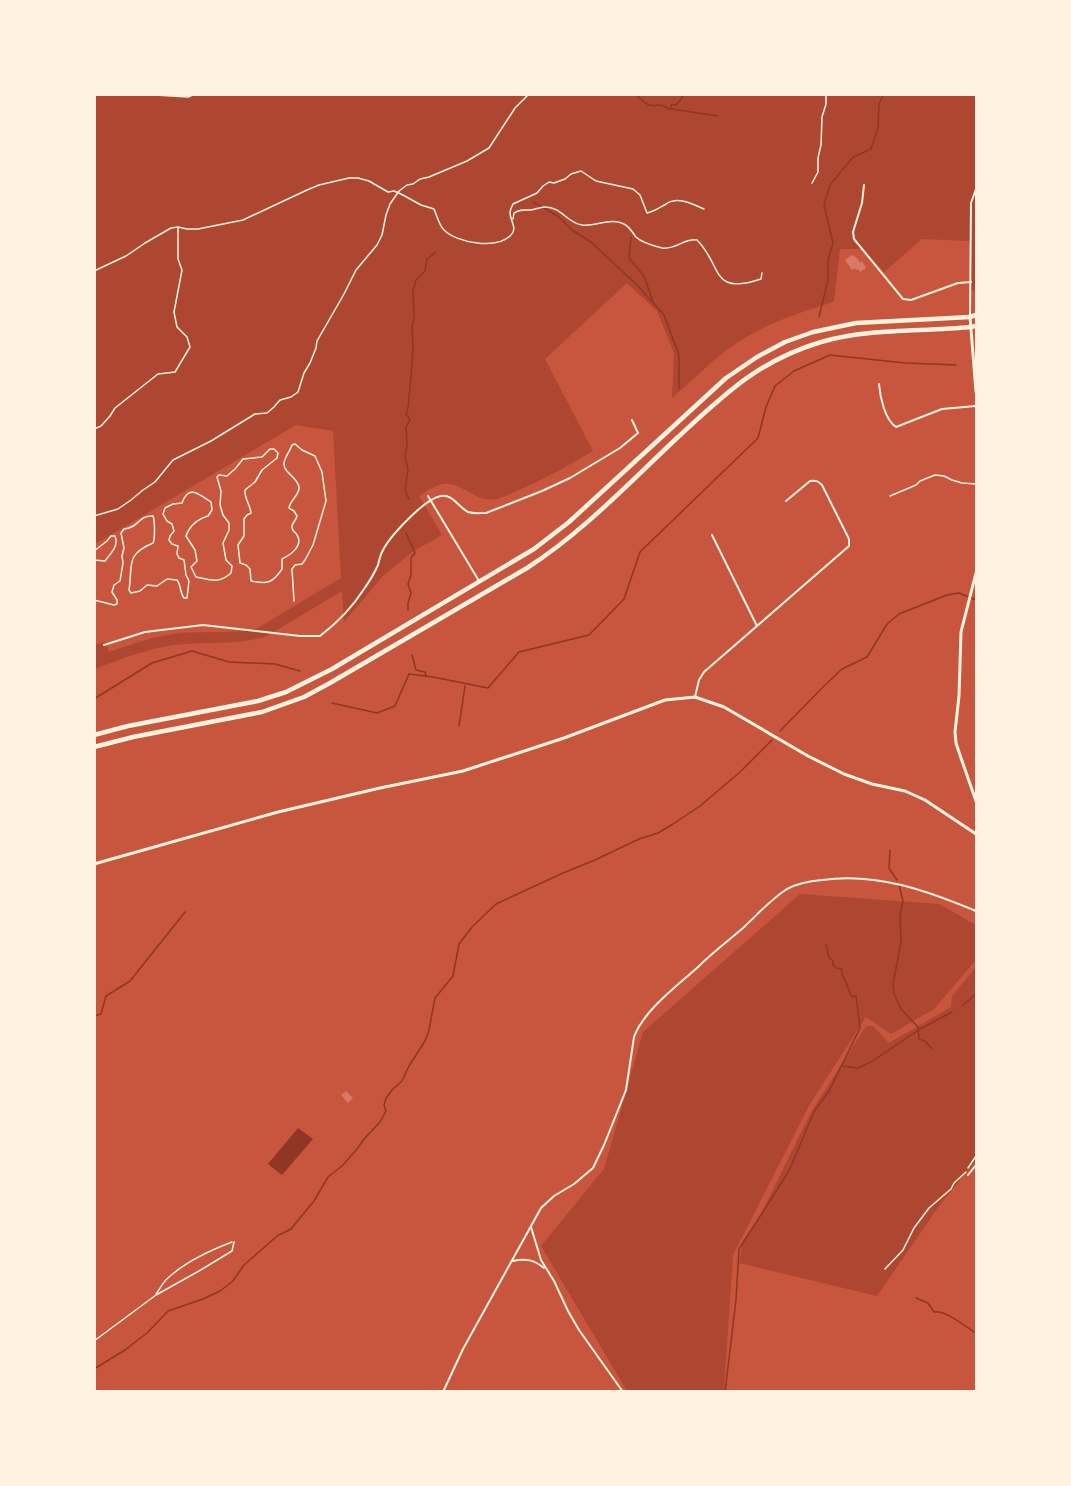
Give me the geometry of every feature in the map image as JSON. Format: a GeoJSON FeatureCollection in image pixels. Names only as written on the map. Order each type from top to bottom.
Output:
{"type":"FeatureCollection","features":[{"type":"Feature","properties":{"kind":"highway"},"geometry":{"type":"LineString","coordinates":[[94,735],[128,726],[258,701],[286,692],[332,669],[522,557],[552,536],[732,373],[757,357],[799,337],[842,326],[871,322],[976,315]]}},
{"type":"Feature","properties":{"kind":"highway"},"geometry":{"type":"LineString","coordinates":[[94,747],[133,737],[262,712],[290,703],[324,687],[551,551],[585,524],[725,394],[761,368],[787,355],[821,342],[850,335],[976,326]]}},
{"type":"Feature","properties":{"kind":"street"},"geometry":{"type":"LineString","coordinates":[[864,185],[862,203],[853,231],[854,239],[903,299],[911,300],[958,283],[971,282]]}},
{"type":"Feature","properties":{"kind":"street"},"geometry":{"type":"LineString","coordinates":[[976,189],[971,203],[970,317],[976,392]]}},
{"type":"Feature","properties":{"kind":"street"},"geometry":{"type":"LineString","coordinates":[[879,384],[882,404],[892,424],[896,427],[942,409],[976,406]]}},
{"type":"Feature","properties":{"kind":"street"},"geometry":{"type":"LineString","coordinates":[[104,645],[144,632],[203,625],[300,636],[320,636],[350,608],[373,576],[382,552],[391,537],[420,507],[439,496],[447,496],[470,513],[486,513],[542,492],[630,441],[638,433],[632,420]]}},
{"type":"Feature","properties":{"kind":"street"},"geometry":{"type":"LineString","coordinates":[[695,697],[699,680],[704,672],[849,546],[849,539],[819,482],[810,481],[786,501]]}},
{"type":"Feature","properties":{"kind":"street"},"geometry":{"type":"LineString","coordinates":[[428,496],[480,582]]}},
{"type":"Feature","properties":{"kind":"street"},"geometry":{"type":"LineString","coordinates":[[712,535],[757,626]]}},
{"type":"Feature","properties":{"kind":"street"},"geometry":{"type":"LineString","coordinates":[[976,573],[961,632],[959,696],[955,732],[958,751],[976,801]]}},
{"type":"Feature","properties":{"kind":"street"},"geometry":{"type":"LineString","coordinates":[[94,864],[278,812],[463,771],[564,738],[665,700],[695,697],[724,707],[781,741],[844,774],[872,784],[905,791],[925,800],[976,834]]}},
{"type":"Feature","properties":{"kind":"street"},"geometry":{"type":"LineString","coordinates":[[443,1392],[463,1349],[541,1208],[554,1196],[586,1176],[593,1168],[626,1090],[637,1029],[644,1018],[704,961],[788,889],[807,882],[838,878],[872,879],[946,898],[976,911]]}},
{"type":"Feature","properties":{"kind":"street"},"geometry":{"type":"LineString","coordinates":[[968,1175],[976,1165]]}},
{"type":"Feature","properties":{"kind":"street"},"geometry":{"type":"LineString","coordinates":[[531,1227],[541,1260],[568,1311],[623,1392]]}},
{"type":"Feature","properties":{"kind":"street"},"geometry":{"type":"LineString","coordinates":[[512,1261],[524,1258],[546,1269]]}},
{"type":"Feature","properties":{"kind":"lane"},"geometry":{"type":"LineString","coordinates":[[890,496],[935,474],[962,483],[976,484]]}},
{"type":"Feature","properties":{"kind":"lane"},"geometry":{"type":"LineString","coordinates":[[94,1341],[156,1295],[232,1251],[234,1242],[215,1248],[182,1268],[166,1279],[156,1295]]}},
{"type":"Feature","properties":{"kind":"path"},"geometry":{"type":"LineString","coordinates":[[138,94],[188,97],[195,94]]}},
{"type":"Feature","properties":{"kind":"path"},"geometry":{"type":"LineString","coordinates":[[94,516],[118,509],[130,501],[155,482],[172,460],[211,441],[255,414],[267,413],[280,400],[298,392],[317,341],[356,270],[377,245],[390,204],[399,190],[420,179],[467,161],[489,148],[515,108],[529,94]]}},
{"type":"Feature","properties":{"kind":"path"},"geometry":{"type":"LineString","coordinates":[[812,183],[818,172],[826,94]]}},
{"type":"Feature","properties":{"kind":"path"},"geometry":{"type":"LineString","coordinates":[[94,271],[126,256],[171,228],[198,229],[243,220],[319,185],[349,178],[369,181],[388,192],[394,191],[434,209],[442,228],[451,236],[492,244],[512,235],[514,229],[510,212],[513,204],[537,193],[549,182],[554,183],[580,171],[596,181],[633,189],[640,195],[647,213],[657,211],[675,200],[704,209]]}},
{"type":"Feature","properties":{"kind":"path"},"geometry":{"type":"LineString","coordinates":[[513,220],[514,213],[518,210],[546,207],[563,213],[575,224],[586,225],[616,221],[631,229],[640,240],[662,248],[669,249],[689,238],[697,240],[709,254],[712,264],[726,282],[748,283],[761,279],[762,273]]}},
{"type":"Feature","properties":{"kind":"path"},"geometry":{"type":"LineString","coordinates":[[94,433],[115,408],[158,374],[175,372],[190,347],[187,338],[177,327],[174,312],[182,270],[178,259],[178,227]]}},
{"type":"Feature","properties":{"kind":"path"},"geometry":{"type":"LineString","coordinates":[[94,600],[117,604],[112,591],[121,576],[124,549],[121,533],[149,515],[153,516],[155,540],[134,555],[130,564],[132,570],[129,590],[131,593],[140,591],[147,585],[157,586],[167,579],[177,580],[181,594],[187,598],[189,581],[184,560],[177,554],[178,546],[169,540],[174,531],[172,524],[166,521],[163,514],[165,508],[182,503],[184,495],[191,491],[211,502],[212,510],[208,516],[199,519],[186,536],[195,550],[197,561],[191,567],[196,577],[216,581],[231,573],[232,566],[226,560],[223,543],[229,530],[229,523],[220,505],[217,477],[227,476],[243,459],[262,457],[270,449],[274,449],[278,453],[277,458],[262,470],[255,482],[245,490],[244,496],[251,513],[244,519],[244,536],[238,545],[240,563],[250,569],[251,581],[266,584],[271,582],[282,570],[282,559],[298,546],[299,539],[292,525],[297,516],[289,508],[289,504],[299,492],[299,486],[284,464],[292,445],[295,444],[315,456],[322,472],[326,501],[313,545],[302,564],[295,565],[292,569],[294,601]]}},
{"type":"Feature","properties":{"kind":"path"},"geometry":{"type":"LineString","coordinates":[[94,551],[111,536],[115,536],[116,547],[105,561],[94,560]]}},
{"type":"Feature","properties":{"kind":"path"},"geometry":{"type":"LineString","coordinates":[[885,1269],[903,1250],[914,1228],[929,1208],[951,1189],[976,1156]]}},
{"type":"Feature","properties":{"kind":"shaded area"},"geometry":{"type":"Polygon","coordinates":[[[95,95],[976,95],[976,290],[971,291],[970,241],[922,239],[884,272],[863,249],[840,249],[834,302],[791,316],[750,335],[717,357],[672,398],[674,353],[657,311],[627,283],[545,359],[593,451],[538,481],[497,499],[482,498],[451,484],[431,488],[419,496],[442,535],[412,552],[382,577],[344,622],[342,591],[267,636],[236,642],[161,647],[95,669],[95,645],[105,642],[109,652],[145,640],[173,634],[258,628],[341,578],[333,431],[296,425],[95,544],[95,95]]]}},
{"type":"Feature","properties":{"kind":"shaded area"},"geometry":{"type":"Polygon","coordinates":[[[800,894],[939,904],[976,925],[976,960],[934,1009],[891,1034],[866,1017],[810,1104],[733,1255],[724,1391],[627,1391],[541,1246],[604,1169],[643,1032],[800,894]]]}},
{"type":"Feature","properties":{"kind":"shaded area"},"geometry":{"type":"Polygon","coordinates":[[[976,967],[976,1161],[939,1206],[877,1296],[739,1263],[743,1241],[759,1218],[811,1112],[866,1026],[873,1026],[889,1043],[951,1007],[952,996],[976,967]]]}},
{"type":"Feature","properties":{"kind":"shaded area"},"geometry":{"type":"Polygon","coordinates":[[[298,1128],[313,1139],[282,1175],[268,1164],[298,1128]]]}},
{"type":"Feature","properties":{"kind":"building"},"geometry":{"type":"Polygon","coordinates":[[[852,255],[860,263],[862,261],[866,268],[860,272],[855,268],[852,270],[845,260],[852,255]]]}},
{"type":"Feature","properties":{"kind":"building"},"geometry":{"type":"Polygon","coordinates":[[[346,1091],[353,1098],[348,1103],[341,1095],[346,1091]]]}},
{"type":"Feature","properties":{"kind":"waterway"},"geometry":{"type":"LineString","coordinates":[[636,94],[649,105],[660,105],[669,109],[671,105],[676,105],[683,94]]}},
{"type":"Feature","properties":{"kind":"waterway"},"geometry":{"type":"LineString","coordinates":[[819,317],[828,280],[828,260],[833,243],[824,205],[830,185],[853,157],[871,149],[878,128],[879,104],[884,94]]}},
{"type":"Feature","properties":{"kind":"waterway"},"geometry":{"type":"LineString","coordinates":[[672,109],[718,116]]}},
{"type":"Feature","properties":{"kind":"waterway"},"geometry":{"type":"LineString","coordinates":[[533,202],[541,206]]}},
{"type":"Feature","properties":{"kind":"waterway"},"geometry":{"type":"LineString","coordinates":[[544,208],[591,242],[637,285],[664,315],[679,355],[679,389]]}},
{"type":"Feature","properties":{"kind":"waterway"},"geometry":{"type":"LineString","coordinates":[[631,237],[629,258],[644,276],[653,302]]}},
{"type":"Feature","properties":{"kind":"waterway"},"geometry":{"type":"LineString","coordinates":[[409,499],[405,490],[408,470],[405,457],[406,427],[410,420],[406,414],[413,347],[413,291],[416,280],[425,271],[427,259],[436,252]]}},
{"type":"Feature","properties":{"kind":"waterway"},"geometry":{"type":"LineString","coordinates":[[332,703],[377,713],[395,706],[409,674],[488,688],[519,652],[589,635],[624,599],[640,552],[758,438],[766,407],[775,386],[794,371],[830,355],[905,363],[956,365]]}},
{"type":"Feature","properties":{"kind":"waterway"},"geometry":{"type":"LineString","coordinates":[[406,533],[415,553],[411,558],[411,575],[408,584],[411,593],[408,610]]}},
{"type":"Feature","properties":{"kind":"waterway"},"geometry":{"type":"LineString","coordinates":[[780,731],[842,669],[867,657],[887,624],[899,614],[947,595],[959,593],[976,600]]}},
{"type":"Feature","properties":{"kind":"waterway"},"geometry":{"type":"LineString","coordinates":[[94,699],[152,663],[192,651],[229,662],[275,664],[300,671]]}},
{"type":"Feature","properties":{"kind":"waterway"},"geometry":{"type":"LineString","coordinates":[[412,655],[416,670],[425,672],[426,676]]}},
{"type":"Feature","properties":{"kind":"waterway"},"geometry":{"type":"LineString","coordinates":[[459,726],[465,686]]}},
{"type":"Feature","properties":{"kind":"waterway"},"geometry":{"type":"LineString","coordinates":[[94,1369],[147,1333],[168,1311],[220,1291],[233,1281],[244,1265],[277,1236],[291,1229],[314,1201],[328,1177],[343,1165],[380,1122],[386,1111],[384,1105],[386,1098],[402,1081],[425,1041],[435,998],[453,976],[459,944],[472,927],[496,904],[639,839],[658,833],[700,806],[740,772],[772,740]]}},
{"type":"Feature","properties":{"kind":"waterway"},"geometry":{"type":"LineString","coordinates":[[890,850],[889,868],[897,880]]}},
{"type":"Feature","properties":{"kind":"waterway"},"geometry":{"type":"LineString","coordinates":[[899,885],[903,901],[900,916],[901,942],[893,984],[894,994],[901,1009],[918,1027],[919,1039],[925,1041],[932,1049]]}},
{"type":"Feature","properties":{"kind":"waterway"},"geometry":{"type":"LineString","coordinates":[[94,1016],[101,1014],[106,996],[130,981],[185,912]]}},
{"type":"Feature","properties":{"kind":"waterway"},"geometry":{"type":"LineString","coordinates":[[725,1392],[736,1300],[739,1249],[789,1171],[814,1112],[829,1091],[860,1028],[856,996],[852,997],[842,975],[842,969],[833,965],[826,945]]}},
{"type":"Feature","properties":{"kind":"waterway"},"geometry":{"type":"LineString","coordinates":[[962,1006],[976,994]]}},
{"type":"Feature","properties":{"kind":"waterway"},"geometry":{"type":"LineString","coordinates":[[843,1066],[858,1068],[871,1062],[920,1029],[952,1012]]}},
{"type":"Feature","properties":{"kind":"waterway"},"geometry":{"type":"LineString","coordinates":[[916,1298],[928,1303],[934,1312],[950,1316],[976,1333]]}}]}
